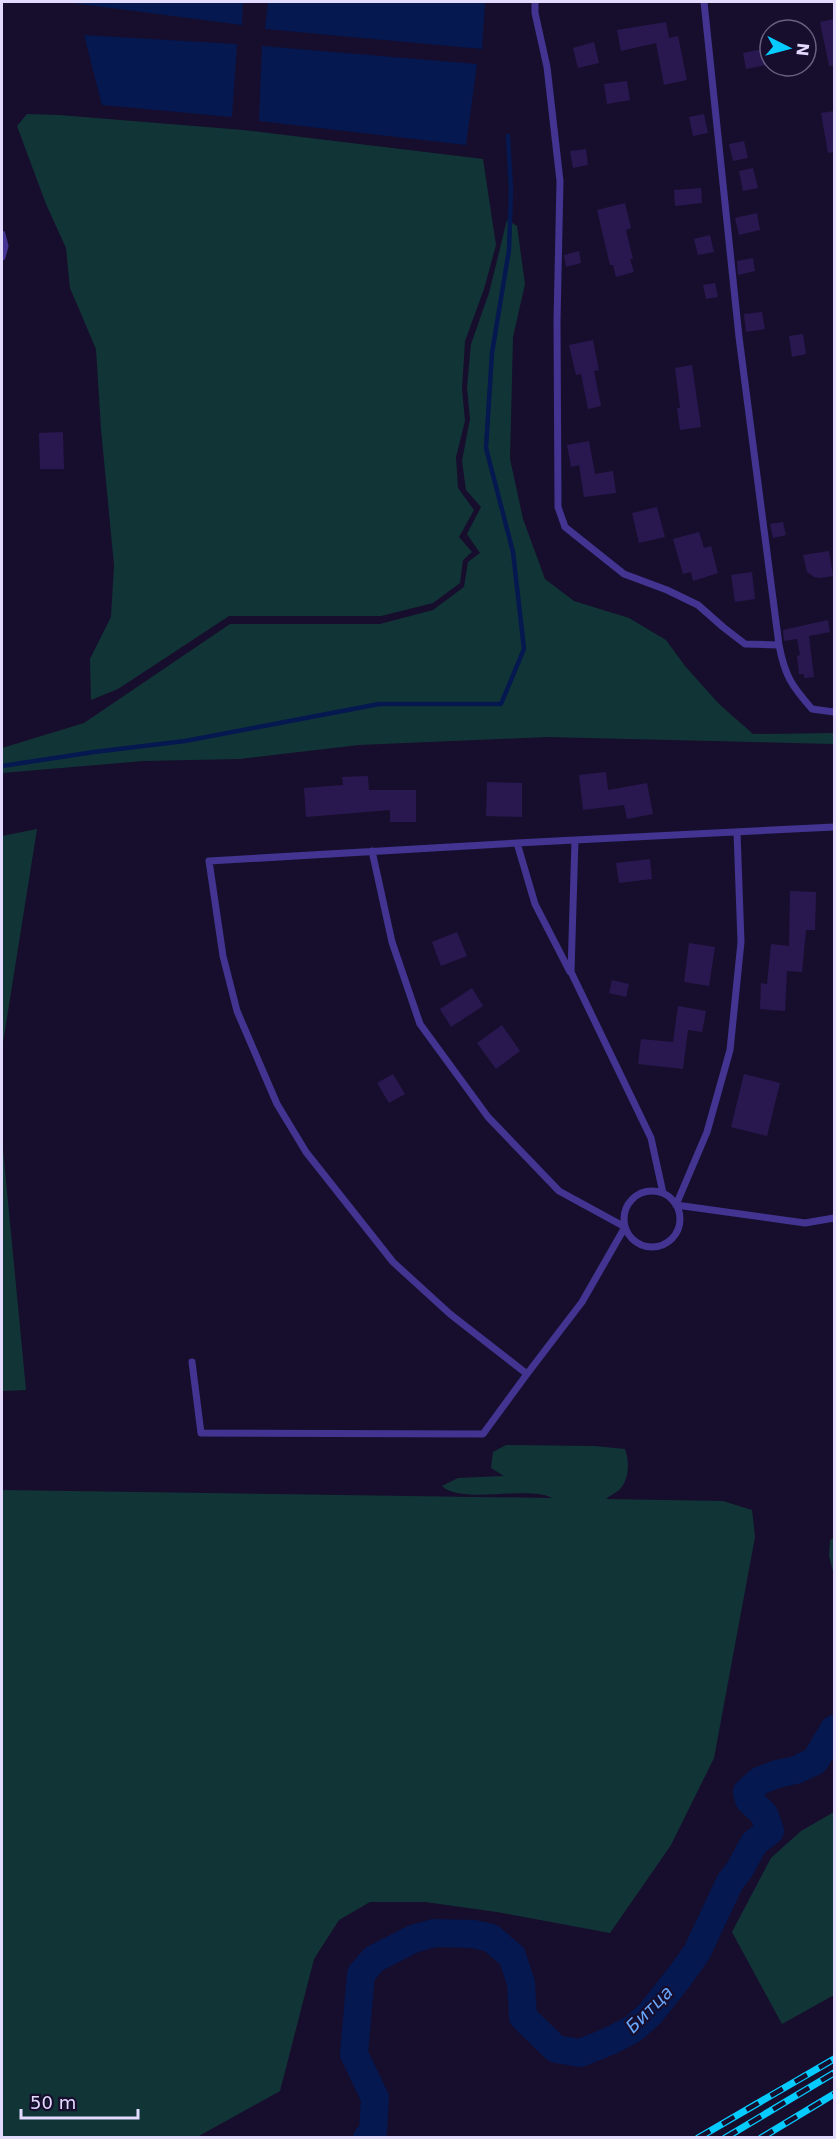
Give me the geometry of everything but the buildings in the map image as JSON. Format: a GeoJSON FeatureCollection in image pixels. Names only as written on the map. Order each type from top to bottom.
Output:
{"type":"FeatureCollection","features":[{"type":"Feature","properties":{"kind":"lane"},"geometry":{"type":"LineString","coordinates":[[535,2],[535,13],[547,67],[560,181],[557,321],[558,507],[565,527],[624,574],[667,590],[698,605],[745,644],[779,645]]}},
{"type":"Feature","properties":{"kind":"lane"},"geometry":{"type":"LineString","coordinates":[[704,2],[739,337],[782,663],[792,686],[812,709],[834,712]]}},
{"type":"Feature","properties":{"kind":"lane"},"geometry":{"type":"LineString","coordinates":[[2,234],[5,246],[2,257]]}},
{"type":"Feature","properties":{"kind":"lane"},"geometry":{"type":"LineString","coordinates":[[527,1374],[450,1314],[393,1262],[306,1152],[277,1104],[237,1011],[223,957],[209,861],[834,827]]}},
{"type":"Feature","properties":{"kind":"lane"},"geometry":{"type":"LineString","coordinates":[[676,1205],[707,1132],[730,1050],[741,942],[737,832]]}},
{"type":"Feature","properties":{"kind":"lane"},"geometry":{"type":"LineString","coordinates":[[571,972],[575,840]]}},
{"type":"Feature","properties":{"kind":"lane"},"geometry":{"type":"LineString","coordinates":[[517,843],[535,904],[571,972],[651,1138],[663,1193],[676,1205],[680,1214],[680,1224],[670,1240],[662,1245],[644,1246],[629,1235],[625,1227],[625,1209],[630,1201],[645,1191],[663,1193]]}},
{"type":"Feature","properties":{"kind":"lane"},"geometry":{"type":"LineString","coordinates":[[372,851],[392,942],[420,1024],[488,1117],[559,1191],[625,1227]]}},
{"type":"Feature","properties":{"kind":"lane"},"geometry":{"type":"LineString","coordinates":[[676,1205],[805,1223],[834,1218]]}},
{"type":"Feature","properties":{"kind":"lane"},"geometry":{"type":"LineString","coordinates":[[192,1362],[201,1432],[483,1434],[582,1302],[625,1227]]}},
{"type":"Feature","properties":{"kind":"green space"},"geometry":{"type":"Polygon","coordinates":[[[27,114],[243,130],[483,159],[496,245],[484,289],[465,341],[462,389],[465,421],[456,457],[458,488],[474,510],[459,537],[472,552],[463,560],[460,583],[433,603],[381,616],[229,616],[118,689],[91,700],[90,659],[111,617],[114,565],[96,349],[70,288],[66,248],[46,204],[17,126],[27,114]]]}},
{"type":"Feature","properties":{"kind":"green space"},"geometry":{"type":"Polygon","coordinates":[[[507,220],[517,226],[525,284],[513,337],[510,459],[523,519],[545,579],[574,601],[629,618],[666,640],[685,666],[719,704],[753,734],[834,733],[834,744],[547,737],[359,745],[240,759],[143,761],[2,773],[2,748],[84,723],[230,624],[380,624],[433,610],[464,587],[468,562],[480,553],[467,534],[481,507],[466,490],[462,461],[470,419],[467,388],[471,344],[489,293],[507,220]]]}},
{"type":"Feature","properties":{"kind":"green space"},"geometry":{"type":"Polygon","coordinates":[[[37,829],[2,1049],[2,836],[37,829]]]}},
{"type":"Feature","properties":{"kind":"green space"},"geometry":{"type":"Polygon","coordinates":[[[2,1139],[26,1390],[2,1391],[2,1139]]]}},
{"type":"Feature","properties":{"kind":"green space"},"geometry":{"type":"Polygon","coordinates":[[[506,1445],[594,1446],[625,1449],[628,1460],[626,1477],[622,1487],[606,1499],[723,1501],[752,1510],[755,1537],[714,1758],[671,1845],[610,1933],[497,1912],[425,1902],[370,1902],[339,1920],[314,1959],[280,2091],[197,2137],[2,2137],[2,1490],[552,1498],[528,1493],[464,1494],[442,1486],[458,1478],[504,1476],[491,1468],[493,1452],[506,1445]]]}},
{"type":"Feature","properties":{"kind":"green space"},"geometry":{"type":"Polygon","coordinates":[[[834,1538],[834,1575],[829,1556],[830,1540],[834,1538]]]}},
{"type":"Feature","properties":{"kind":"green space"},"geometry":{"type":"Polygon","coordinates":[[[834,1812],[834,1995],[782,2024],[732,1932],[771,1858],[801,1831],[834,1812]]]}},
{"type":"Feature","properties":{"kind":"shaded area"},"geometry":{"type":"Polygon","coordinates":[[[65,2],[243,2],[242,25],[65,2]]]}},
{"type":"Feature","properties":{"kind":"shaded area"},"geometry":{"type":"Polygon","coordinates":[[[268,2],[485,2],[482,49],[265,29],[268,2]]]}},
{"type":"Feature","properties":{"kind":"shaded area"},"geometry":{"type":"Polygon","coordinates":[[[84,35],[237,44],[232,117],[102,105],[84,35]]]}},
{"type":"Feature","properties":{"kind":"shaded area"},"geometry":{"type":"Polygon","coordinates":[[[262,46],[477,64],[466,145],[259,121],[262,46]]]}},
{"type":"Feature","properties":{"kind":"waterway"},"geometry":{"type":"LineString","coordinates":[[2,766],[185,741],[379,704],[501,704],[524,649],[513,552],[486,448],[492,353],[509,250],[511,190],[508,136]]}},
{"type":"Feature","properties":{"kind":"waterway","name":"Битца"},"geometry":{"type":"LineString","coordinates":[[367,2138],[373,2131],[375,2098],[354,2054],[361,1974],[374,1959],[413,1939],[434,1933],[474,1934],[491,1938],[512,1956],[521,1983],[523,2017],[556,2049],[580,2053],[610,2041],[633,2029],[650,2014],[680,1976],[697,1952],[730,1882],[754,1843],[770,1831],[764,1814],[749,1800],[747,1792],[759,1781],[796,1770],[815,1761],[834,1729]]}},
{"type":"Feature","properties":{"kind":"railway"},"geometry":{"type":"LineString","coordinates":[[698,2138],[834,2059]]}},
{"type":"Feature","properties":{"kind":"railway"},"geometry":{"type":"LineString","coordinates":[[725,2138],[834,2073]]}},
{"type":"Feature","properties":{"kind":"railway"},"geometry":{"type":"LineString","coordinates":[[761,2138],[834,2094]]}}]}
